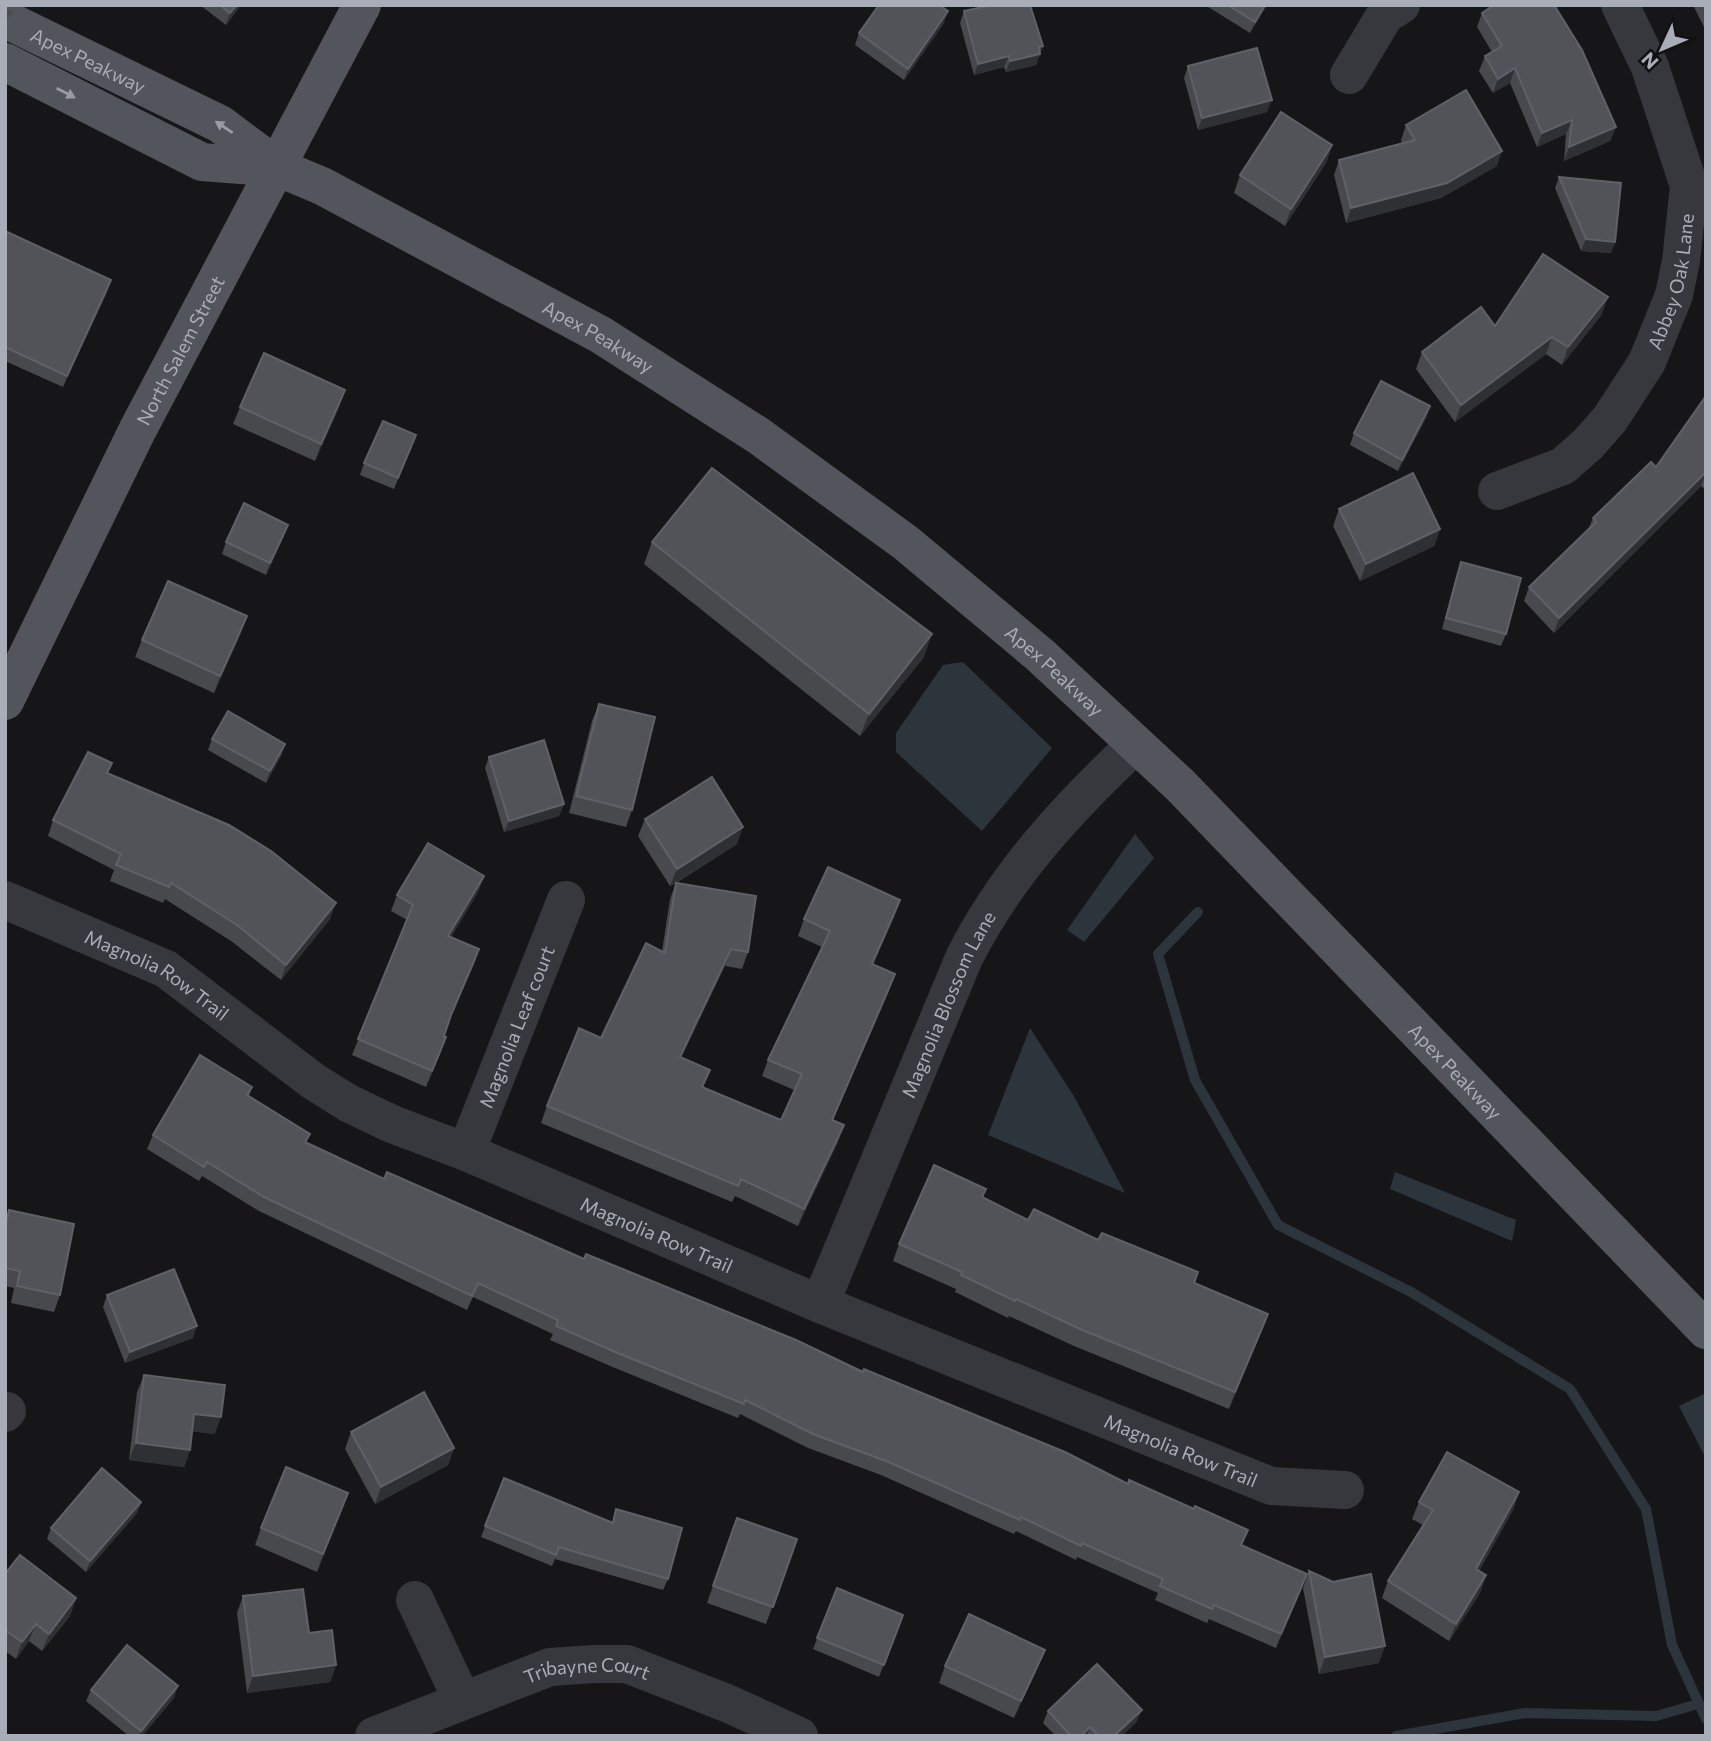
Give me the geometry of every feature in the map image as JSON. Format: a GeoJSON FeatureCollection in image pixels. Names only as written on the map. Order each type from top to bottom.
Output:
{"type":"FeatureCollection","features":[{"type":"Feature","properties":{"kind":"main road","name":"North Salem Street"},"geometry":{"type":"LineString","coordinates":[[5,701],[138,429],[279,168],[362,5]]}},
{"type":"Feature","properties":{"kind":"main road","name":"Apex Peakway"},"geometry":{"type":"LineString","coordinates":[[5,19],[220,124],[279,168],[322,186],[580,323],[759,436],[906,543],[1040,655],[1180,785],[1706,1330]]}},
{"type":"Feature","properties":{"kind":"main road","name":"Apex Peakway"},"geometry":{"type":"LineString","coordinates":[[5,62],[202,162],[279,168]]}},
{"type":"Feature","properties":{"kind":"street"},"geometry":{"type":"LineString","coordinates":[[1349,75],[1385,15],[1401,5]]}},
{"type":"Feature","properties":{"kind":"street","name":"Abbey Oak Lane"},"geometry":{"type":"LineString","coordinates":[[1497,491],[1563,466],[1588,444],[1630,391],[1660,332],[1674,295],[1697,186],[1650,68],[1620,5]]}},
{"type":"Feature","properties":{"kind":"street","name":"Magnolia Blossom Lane"},"geometry":{"type":"LineString","coordinates":[[820,1304],[964,958],[988,912],[1005,886],[1067,813],[1136,744]]}},
{"type":"Feature","properties":{"kind":"street","name":"Magnolia Row Trail"},"geometry":{"type":"LineString","coordinates":[[5,900],[166,969],[348,1103],[392,1124],[466,1152],[820,1304],[1271,1486],[1345,1490]]}},
{"type":"Feature","properties":{"kind":"street","name":"Magnolia Leaf court"},"geometry":{"type":"LineString","coordinates":[[466,1152],[566,900]]}},
{"type":"Feature","properties":{"kind":"street"},"geometry":{"type":"LineString","coordinates":[[415,1600],[462,1700]]}},
{"type":"Feature","properties":{"kind":"street","name":"Tribayne Court"},"geometry":{"type":"LineString","coordinates":[[374,1736],[550,1667],[627,1664],[729,1704],[799,1736]]}},
{"type":"Feature","properties":{"kind":"shaded area"},"geometry":{"type":"Polygon","coordinates":[[[963,662],[1052,748],[982,831],[896,752],[896,733],[943,665],[963,662]]]}},
{"type":"Feature","properties":{"kind":"shaded area"},"geometry":{"type":"Polygon","coordinates":[[[1135,834],[1154,858],[1084,942],[1067,930],[1135,834]]]}},
{"type":"Feature","properties":{"kind":"shaded area"},"geometry":{"type":"Polygon","coordinates":[[[1030,1028],[1075,1098],[1125,1193],[988,1135],[1030,1028]]]}},
{"type":"Feature","properties":{"kind":"shaded area"},"geometry":{"type":"Polygon","coordinates":[[[1395,1172],[1516,1220],[1512,1241],[1390,1189],[1395,1172]]]}},
{"type":"Feature","properties":{"kind":"shaded area"},"geometry":{"type":"Polygon","coordinates":[[[1704,1394],[1706,1398],[1706,1459],[1679,1406],[1704,1394]]]}},
{"type":"Feature","properties":{"kind":"building"},"geometry":{"type":"Polygon","coordinates":[[[220,5],[237,5],[230,13],[220,5]]]}},
{"type":"Feature","properties":{"kind":"building"},"geometry":{"type":"Polygon","coordinates":[[[879,5],[939,5],[948,11],[908,69],[859,33],[879,5]]]}},
{"type":"Feature","properties":{"kind":"building"},"geometry":{"type":"Polygon","coordinates":[[[992,5],[1030,5],[1043,46],[1039,47],[1040,54],[1010,61],[1009,56],[978,64],[964,11],[992,5]]]}},
{"type":"Feature","properties":{"kind":"building"},"geometry":{"type":"Polygon","coordinates":[[[1228,5],[1265,5],[1255,22],[1228,5]]]}},
{"type":"Feature","properties":{"kind":"building"},"geometry":{"type":"Polygon","coordinates":[[[1494,5],[1554,5],[1582,50],[1616,127],[1569,147],[1572,120],[1542,133],[1515,68],[1498,79],[1485,56],[1502,46],[1482,13],[1494,5]]]}},
{"type":"Feature","properties":{"kind":"building"},"geometry":{"type":"Polygon","coordinates":[[[1257,48],[1272,100],[1202,118],[1188,66],[1257,48]]]}},
{"type":"Feature","properties":{"kind":"building"},"geometry":{"type":"Polygon","coordinates":[[[1466,90],[1502,151],[1447,183],[1351,208],[1339,160],[1415,140],[1406,125],[1466,90]]]}},
{"type":"Feature","properties":{"kind":"building"},"geometry":{"type":"Polygon","coordinates":[[[1281,112],[1332,145],[1291,209],[1240,175],[1281,112]]]}},
{"type":"Feature","properties":{"kind":"building"},"geometry":{"type":"Polygon","coordinates":[[[1559,177],[1621,183],[1615,242],[1586,239],[1559,177]]]}},
{"type":"Feature","properties":{"kind":"building"},"geometry":{"type":"Polygon","coordinates":[[[5,231],[111,280],[67,376],[5,347],[5,231]]]}},
{"type":"Feature","properties":{"kind":"building"},"geometry":{"type":"Polygon","coordinates":[[[1543,254],[1608,297],[1568,347],[1552,337],[1461,405],[1422,352],[1481,307],[1495,326],[1543,254]]]}},
{"type":"Feature","properties":{"kind":"building"},"geometry":{"type":"Polygon","coordinates":[[[264,353],[345,390],[321,444],[240,407],[264,353]]]}},
{"type":"Feature","properties":{"kind":"building"},"geometry":{"type":"Polygon","coordinates":[[[1381,381],[1430,406],[1402,460],[1354,433],[1381,381]]]}},
{"type":"Feature","properties":{"kind":"building"},"geometry":{"type":"Polygon","coordinates":[[[1706,396],[1706,472],[1559,618],[1529,587],[1596,522],[1593,518],[1651,462],[1656,467],[1706,396]]]}},
{"type":"Feature","properties":{"kind":"building"},"geometry":{"type":"Polygon","coordinates":[[[383,421],[416,435],[398,478],[364,463],[383,421]]]}},
{"type":"Feature","properties":{"kind":"building"},"geometry":{"type":"Polygon","coordinates":[[[712,468],[932,634],[869,714],[652,542],[712,468]]]}},
{"type":"Feature","properties":{"kind":"building"},"geometry":{"type":"Polygon","coordinates":[[[1413,473],[1440,529],[1366,564],[1339,509],[1413,473]]]}},
{"type":"Feature","properties":{"kind":"building"},"geometry":{"type":"Polygon","coordinates":[[[244,503],[288,525],[270,563],[226,542],[244,503]]]}},
{"type":"Feature","properties":{"kind":"building"},"geometry":{"type":"Polygon","coordinates":[[[1461,562],[1521,578],[1506,634],[1446,618],[1461,562]]]}},
{"type":"Feature","properties":{"kind":"building"},"geometry":{"type":"Polygon","coordinates":[[[168,581],[247,616],[220,676],[142,640],[168,581]]]}},
{"type":"Feature","properties":{"kind":"building"},"geometry":{"type":"Polygon","coordinates":[[[599,704],[655,717],[632,810],[576,796],[599,704]]]}},
{"type":"Feature","properties":{"kind":"building"},"geometry":{"type":"Polygon","coordinates":[[[228,711],[285,744],[270,771],[212,739],[228,711]]]}},
{"type":"Feature","properties":{"kind":"building"},"geometry":{"type":"Polygon","coordinates":[[[544,740],[564,804],[509,821],[489,757],[544,740]]]}},
{"type":"Feature","properties":{"kind":"building"},"geometry":{"type":"Polygon","coordinates":[[[88,752],[112,763],[107,773],[229,825],[271,851],[336,903],[286,965],[237,925],[171,883],[169,887],[116,865],[121,854],[53,820],[88,752]]]}},
{"type":"Feature","properties":{"kind":"building"},"geometry":{"type":"Polygon","coordinates":[[[712,777],[743,827],[677,869],[645,819],[712,777]]]}},
{"type":"Feature","properties":{"kind":"building"},"geometry":{"type":"Polygon","coordinates":[[[428,843],[484,876],[448,936],[479,949],[451,1015],[444,1036],[446,1037],[432,1071],[358,1039],[413,905],[397,895],[428,843]]]}},
{"type":"Feature","properties":{"kind":"building"},"geometry":{"type":"Polygon","coordinates":[[[828,867],[900,900],[872,964],[895,974],[832,1120],[844,1125],[804,1209],[741,1179],[738,1186],[547,1106],[579,1028],[601,1038],[646,943],[665,953],[676,883],[756,896],[748,952],[731,949],[680,1057],[710,1070],[702,1087],[781,1120],[802,1074],[768,1060],[830,931],[804,919],[828,867]]]}},
{"type":"Feature","properties":{"kind":"building"},"geometry":{"type":"Polygon","coordinates":[[[200,1055],[252,1087],[247,1095],[310,1134],[305,1142],[384,1179],[387,1172],[584,1259],[586,1254],[796,1340],[863,1372],[864,1369],[1065,1452],[1128,1484],[1129,1480],[1248,1530],[1241,1545],[1307,1574],[1281,1634],[1214,1605],[1212,1609],[1160,1586],[1163,1579],[886,1461],[813,1434],[745,1400],[744,1404],[620,1354],[556,1326],[558,1320],[478,1283],[472,1296],[264,1197],[207,1162],[204,1167],[153,1135],[200,1055]]]}},
{"type":"Feature","properties":{"kind":"building"},"geometry":{"type":"Polygon","coordinates":[[[934,1165],[986,1189],[982,1197],[1028,1220],[1034,1209],[1098,1240],[1102,1233],[1198,1272],[1194,1283],[1268,1314],[1235,1392],[1080,1329],[1016,1299],[1015,1301],[961,1275],[962,1272],[899,1244],[934,1165]]]}},
{"type":"Feature","properties":{"kind":"building"},"geometry":{"type":"Polygon","coordinates":[[[9,1210],[74,1224],[60,1295],[17,1286],[20,1271],[5,1268],[5,1228],[9,1210]]]}},
{"type":"Feature","properties":{"kind":"building"},"geometry":{"type":"Polygon","coordinates":[[[174,1269],[197,1326],[130,1352],[107,1295],[174,1269]]]}},
{"type":"Feature","properties":{"kind":"building"},"geometry":{"type":"Polygon","coordinates":[[[144,1375],[225,1385],[221,1417],[194,1414],[190,1450],[136,1443],[144,1375]]]}},
{"type":"Feature","properties":{"kind":"building"},"geometry":{"type":"Polygon","coordinates":[[[424,1392],[454,1448],[381,1487],[351,1432],[424,1392]]]}},
{"type":"Feature","properties":{"kind":"building"},"geometry":{"type":"Polygon","coordinates":[[[1447,1452],[1519,1492],[1476,1569],[1486,1575],[1456,1624],[1388,1581],[1433,1510],[1419,1502],[1447,1452]]]}},
{"type":"Feature","properties":{"kind":"building"},"geometry":{"type":"Polygon","coordinates":[[[286,1467],[348,1493],[323,1554],[261,1528],[286,1467]]]}},
{"type":"Feature","properties":{"kind":"building"},"geometry":{"type":"Polygon","coordinates":[[[102,1468],[141,1502],[90,1561],[51,1528],[102,1468]]]}},
{"type":"Feature","properties":{"kind":"building"},"geometry":{"type":"Polygon","coordinates":[[[504,1478],[613,1523],[616,1509],[682,1528],[668,1579],[559,1547],[556,1555],[485,1526],[504,1478]]]}},
{"type":"Feature","properties":{"kind":"building"},"geometry":{"type":"Polygon","coordinates":[[[737,1518],[797,1539],[773,1607],[713,1586],[737,1518]]]}},
{"type":"Feature","properties":{"kind":"building"},"geometry":{"type":"Polygon","coordinates":[[[20,1555],[76,1598],[49,1634],[36,1624],[22,1642],[5,1630],[5,1574],[20,1555]]]}},
{"type":"Feature","properties":{"kind":"building"},"geometry":{"type":"Polygon","coordinates":[[[1309,1571],[1333,1582],[1371,1574],[1385,1646],[1325,1657],[1309,1571]]]}},
{"type":"Feature","properties":{"kind":"building"},"geometry":{"type":"Polygon","coordinates":[[[837,1588],[903,1615],[884,1665],[817,1638],[837,1588]]]}},
{"type":"Feature","properties":{"kind":"building"},"geometry":{"type":"Polygon","coordinates":[[[303,1589],[309,1633],[332,1630],[336,1665],[253,1676],[243,1596],[303,1589]]]}},
{"type":"Feature","properties":{"kind":"building"},"geometry":{"type":"Polygon","coordinates":[[[969,1614],[1045,1650],[1021,1701],[945,1666],[969,1614]]]}},
{"type":"Feature","properties":{"kind":"building"},"geometry":{"type":"Polygon","coordinates":[[[127,1645],[178,1686],[141,1731],[91,1690],[127,1645]]]}},
{"type":"Feature","properties":{"kind":"building"},"geometry":{"type":"Polygon","coordinates":[[[1097,1664],[1142,1710],[1114,1736],[1099,1736],[1090,1727],[1081,1736],[1071,1736],[1048,1711],[1097,1664]]]}},
{"type":"Feature","properties":{"kind":"waterway"},"geometry":{"type":"LineString","coordinates":[[1198,912],[1158,954],[1195,1080],[1278,1225],[1411,1292],[1570,1389],[1646,1509],[1672,1645],[1706,1719]]}},
{"type":"Feature","properties":{"kind":"waterway"},"geometry":{"type":"LineString","coordinates":[[1396,1736],[1525,1713],[1656,1716],[1698,1704]]}},
{"type":"Feature","properties":{"kind":"railway"},"geometry":{"type":"LineString","coordinates":[[5,17],[18,5]]}}]}
